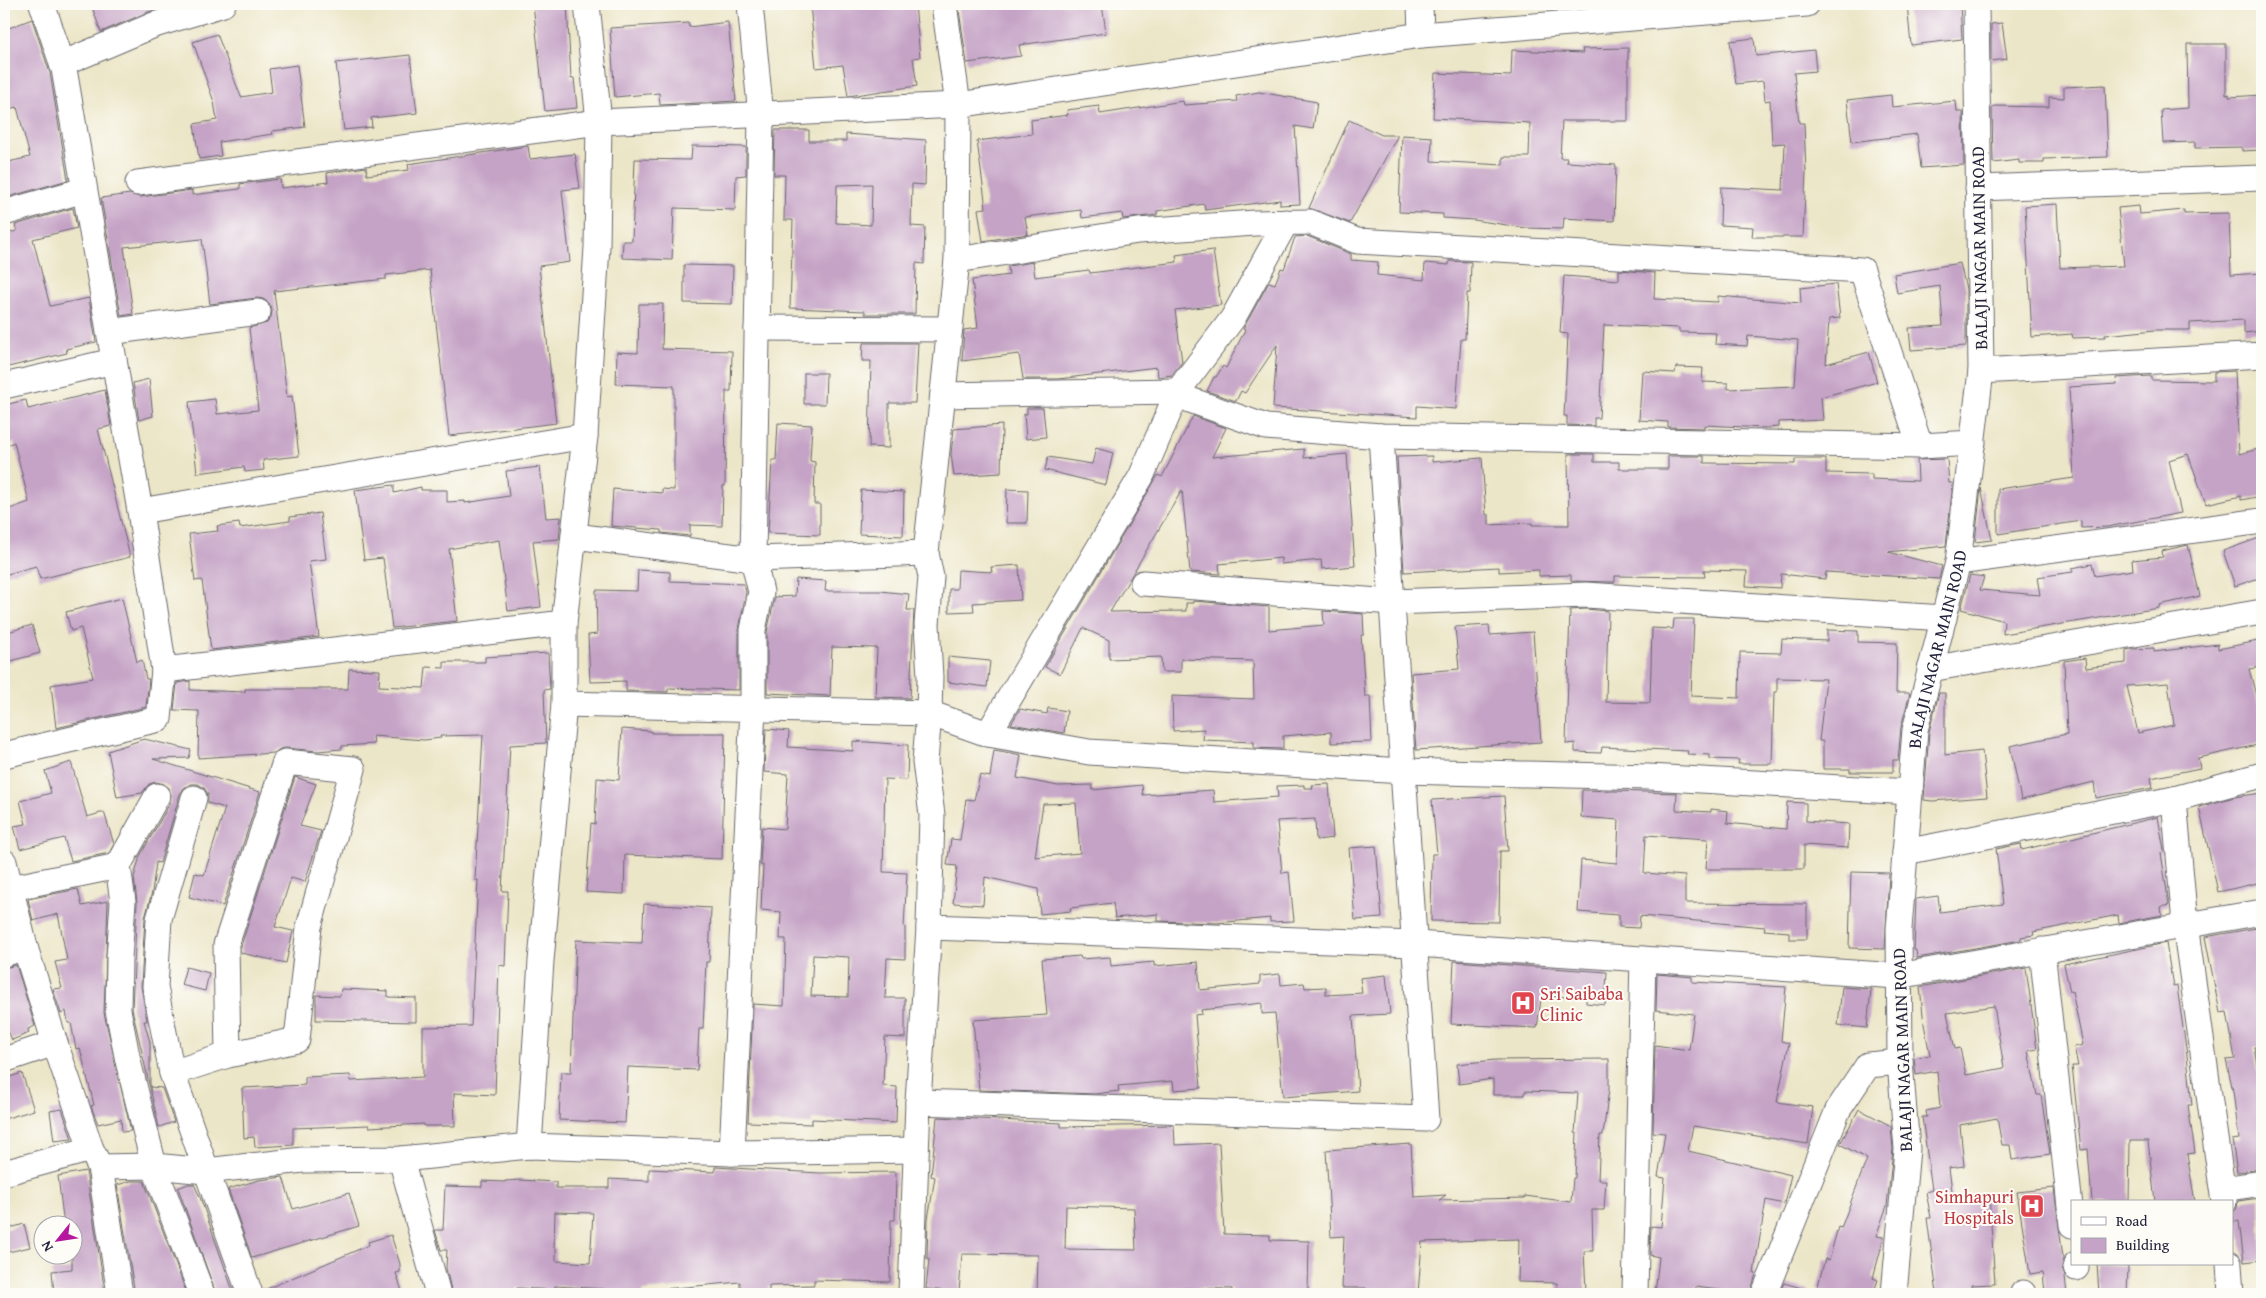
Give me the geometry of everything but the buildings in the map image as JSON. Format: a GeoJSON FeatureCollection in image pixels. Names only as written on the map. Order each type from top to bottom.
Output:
{"type":"FeatureCollection","features":[{"type":"Feature","properties":{"kind":"street"},"geometry":{"type":"LineString","coordinates":[[4,755],[159,719],[164,670],[140,511],[62,64],[42,4]]}},
{"type":"Feature","properties":{"kind":"street"},"geometry":{"type":"LineString","coordinates":[[62,64],[154,25],[223,4]]}},
{"type":"Feature","properties":{"kind":"street"},"geometry":{"type":"LineString","coordinates":[[530,1146],[541,961],[564,704],[564,623],[585,436],[597,247],[599,122],[587,4]]}},
{"type":"Feature","properties":{"kind":"street"},"geometry":{"type":"LineString","coordinates":[[732,1153],[753,708],[754,630],[761,592],[753,559],[761,116],[750,4]]}},
{"type":"Feature","properties":{"kind":"street"},"geometry":{"type":"LineString","coordinates":[[910,1294],[918,1102],[929,927],[932,815],[925,762],[929,713],[927,624],[931,577],[926,553],[957,260],[958,105],[944,4]]}},
{"type":"Feature","properties":{"kind":"street"},"geometry":{"type":"LineString","coordinates":[[1420,4],[1421,35]]}},
{"type":"Feature","properties":{"kind":"street"},"geometry":{"type":"LineString","coordinates":[[138,183],[599,122],[761,116],[958,105],[1421,35],[1807,4]]}},
{"type":"Feature","properties":{"kind":"street","name":"BALAJI NAGAR MAIN ROAD"},"geometry":{"type":"LineString","coordinates":[[1894,1294],[1907,1149],[1900,1062],[1899,929],[1915,730],[1958,562],[1981,371],[1976,4]]}},
{"type":"Feature","properties":{"kind":"street"},"geometry":{"type":"LineString","coordinates":[[1978,188],[2262,178]]}},
{"type":"Feature","properties":{"kind":"street"},"geometry":{"type":"LineString","coordinates":[[4,213],[84,190]]}},
{"type":"Feature","properties":{"kind":"street"},"geometry":{"type":"LineString","coordinates":[[988,734],[1141,477],[1178,391],[1233,318],[1286,222]]}},
{"type":"Feature","properties":{"kind":"street"},"geometry":{"type":"LineString","coordinates":[[957,260],[1138,231],[1310,222],[1357,241],[1862,270],[1920,446]]}},
{"type":"Feature","properties":{"kind":"street"},"geometry":{"type":"LineString","coordinates":[[109,332],[258,312]]}},
{"type":"Feature","properties":{"kind":"street"},"geometry":{"type":"LineString","coordinates":[[757,328],[950,329]]}},
{"type":"Feature","properties":{"kind":"street"},"geometry":{"type":"LineString","coordinates":[[1981,371],[2262,355]]}},
{"type":"Feature","properties":{"kind":"street"},"geometry":{"type":"LineString","coordinates":[[4,386],[114,361]]}},
{"type":"Feature","properties":{"kind":"street"},"geometry":{"type":"LineString","coordinates":[[943,395],[1178,391],[1190,400],[1266,427],[1381,436],[1920,446],[1973,443]]}},
{"type":"Feature","properties":{"kind":"street"},"geometry":{"type":"LineString","coordinates":[[140,511],[585,436]]}},
{"type":"Feature","properties":{"kind":"street"},"geometry":{"type":"LineString","coordinates":[[918,1102],[1426,1119],[1381,436]]}},
{"type":"Feature","properties":{"kind":"street"},"geometry":{"type":"LineString","coordinates":[[1958,562],[2262,521]]}},
{"type":"Feature","properties":{"kind":"street"},"geometry":{"type":"LineString","coordinates":[[575,536],[753,559],[926,553]]}},
{"type":"Feature","properties":{"kind":"street"},"geometry":{"type":"LineString","coordinates":[[1142,582],[1392,602],[1586,595],[1944,618]]}},
{"type":"Feature","properties":{"kind":"street"},"geometry":{"type":"LineString","coordinates":[[1930,669],[2262,612]]}},
{"type":"Feature","properties":{"kind":"street"},"geometry":{"type":"LineString","coordinates":[[164,670],[564,623]]}},
{"type":"Feature","properties":{"kind":"street"},"geometry":{"type":"LineString","coordinates":[[564,704],[929,713],[988,734],[1089,752],[1403,771],[1649,777],[1910,792]]}},
{"type":"Feature","properties":{"kind":"street"},"geometry":{"type":"LineString","coordinates":[[172,1073],[228,1055],[297,1040],[308,927],[353,769],[285,762],[226,945],[228,1055]]}},
{"type":"Feature","properties":{"kind":"street"},"geometry":{"type":"LineString","coordinates":[[1905,852],[2174,799],[2262,775]]}},
{"type":"Feature","properties":{"kind":"street"},"geometry":{"type":"LineString","coordinates":[[157,796],[118,866],[123,902],[118,1010],[154,1166],[202,1294]]}},
{"type":"Feature","properties":{"kind":"street"},"geometry":{"type":"LineString","coordinates":[[194,798],[159,919],[155,987],[172,1073],[250,1294]]}},
{"type":"Feature","properties":{"kind":"street"},"geometry":{"type":"LineString","coordinates":[[2174,799],[2186,924],[2224,1195],[2262,1184]]}},
{"type":"Feature","properties":{"kind":"street"},"geometry":{"type":"LineString","coordinates":[[4,862],[11,888],[15,950],[55,1043],[95,1158],[120,1294]]}},
{"type":"Feature","properties":{"kind":"street"},"geometry":{"type":"LineString","coordinates":[[11,888],[118,866]]}},
{"type":"Feature","properties":{"kind":"street"},"geometry":{"type":"LineString","coordinates":[[929,927],[1415,944],[1898,976],[2262,912]]}},
{"type":"Feature","properties":{"kind":"street"},"geometry":{"type":"LineString","coordinates":[[2042,950],[2071,1216]]}},
{"type":"Feature","properties":{"kind":"street"},"geometry":{"type":"LineString","coordinates":[[1635,1294],[1643,959]]}},
{"type":"Feature","properties":{"kind":"street"},"geometry":{"type":"LineString","coordinates":[[4,1060],[55,1043]]}},
{"type":"Feature","properties":{"kind":"street"},"geometry":{"type":"LineString","coordinates":[[1764,1294],[1838,1110],[1868,1065],[1900,1062]]}},
{"type":"Feature","properties":{"kind":"street"},"geometry":{"type":"LineString","coordinates":[[4,1173],[95,1158],[206,1171],[303,1160],[401,1159],[530,1146],[732,1153],[916,1150]]}},
{"type":"Feature","properties":{"kind":"street"},"geometry":{"type":"LineString","coordinates":[[401,1159],[438,1294]]}},
{"type":"Feature","properties":{"kind":"street"},"geometry":{"type":"LineString","coordinates":[[2229,1266],[2231,1294]]}},
{"type":"Feature","properties":{"kind":"place","name":"Sri Saibaba Clinic"},"geometry":{"type":"Point","coordinates":[1523,1003]}},
{"type":"Feature","properties":{"kind":"place","name":"Simhapuri Hospitals"},"geometry":{"type":"Point","coordinates":[2032,1206]}}]}
